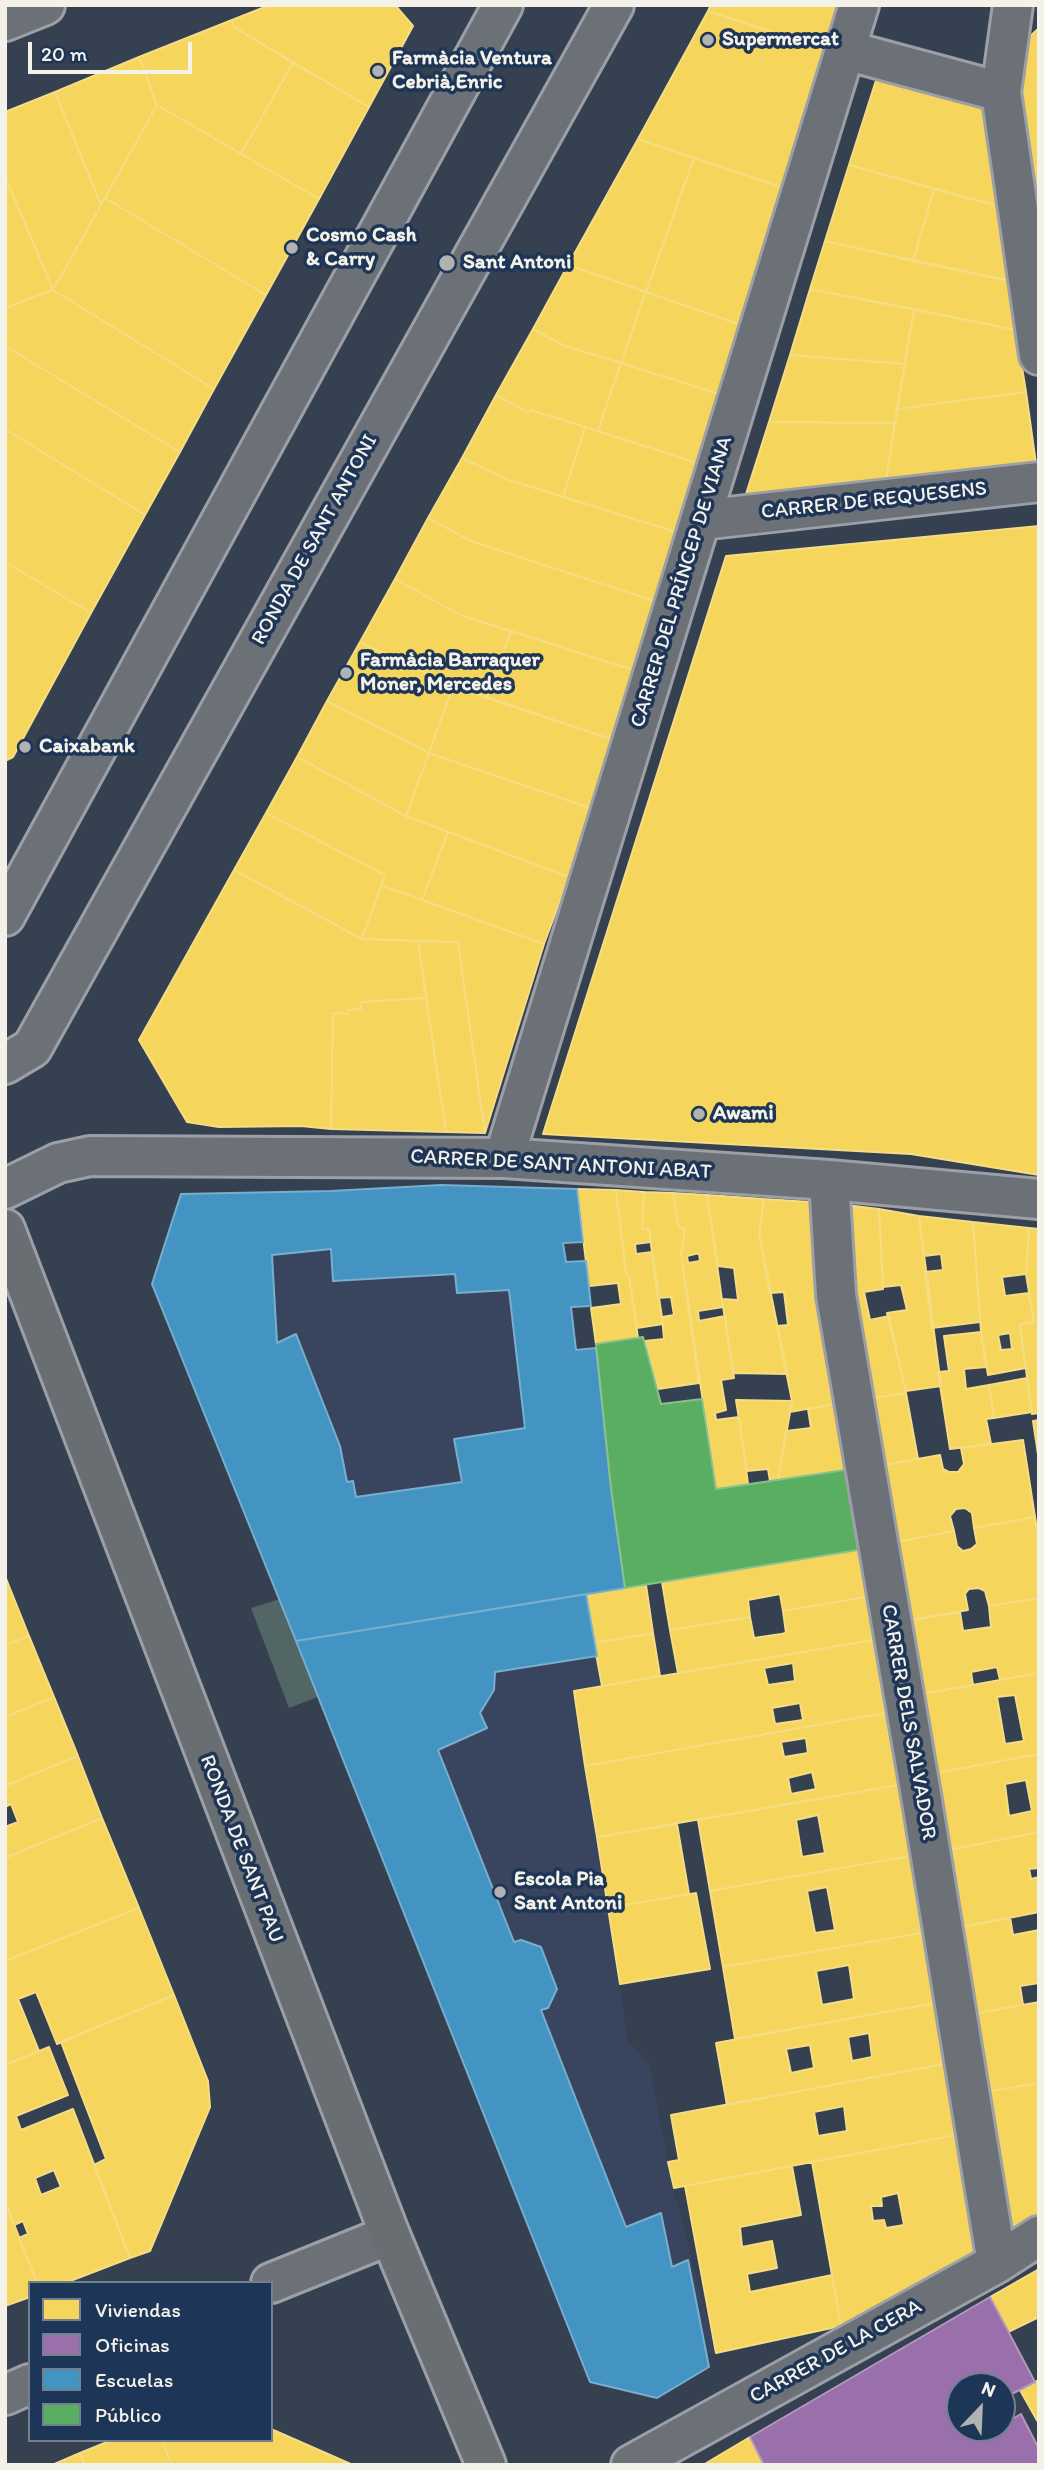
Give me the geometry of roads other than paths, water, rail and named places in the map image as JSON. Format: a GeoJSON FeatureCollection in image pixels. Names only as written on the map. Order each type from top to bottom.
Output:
{"type":"FeatureCollection","features":[{"type":"Feature","properties":{"kind":"main road","name":"RONDA DE SANT PAU"},"geometry":{"type":"LineString","coordinates":[[5,1229],[55,1366],[390,2235],[486,2465]]}},
{"type":"Feature","properties":{"kind":"street"},"geometry":{"type":"LineString","coordinates":[[5,21],[45,5]]}},
{"type":"Feature","properties":{"kind":"street"},"geometry":{"type":"LineString","coordinates":[[5,916],[503,5]]}},
{"type":"Feature","properties":{"kind":"street","name":"RONDA DE SANT ANTONI"},"geometry":{"type":"LineString","coordinates":[[5,1064],[32,1048],[614,5]]}},
{"type":"Feature","properties":{"kind":"street","name":"CARRER DEL PRÍNCEP DE VIANA"},"geometry":{"type":"LineString","coordinates":[[504,1158],[859,5]]}},
{"type":"Feature","properties":{"kind":"street"},"geometry":{"type":"LineString","coordinates":[[1013,5],[1001,92],[1039,355]]}},
{"type":"Feature","properties":{"kind":"street"},"geometry":{"type":"LineString","coordinates":[[845,50],[1001,92]]}},
{"type":"Feature","properties":{"kind":"street","name":"CARRER DE REQUESENS"},"geometry":{"type":"LineString","coordinates":[[710,519],[1039,482]]}},
{"type":"Feature","properties":{"kind":"street","name":"CARRER DE SANT ANTONI ABAT"},"geometry":{"type":"LineString","coordinates":[[5,1189],[58,1163],[90,1156],[504,1158],[829,1180],[1039,1199]]}},
{"type":"Feature","properties":{"kind":"street","name":"CARRER DELS SALVADOR"},"geometry":{"type":"LineString","coordinates":[[829,1180],[836,1295],[997,2263]]}},
{"type":"Feature","properties":{"kind":"street"},"geometry":{"type":"LineString","coordinates":[[273,2282],[390,2235]]}},
{"type":"Feature","properties":{"kind":"street","name":"CARRER DE LA CERA"},"geometry":{"type":"LineString","coordinates":[[631,2465],[997,2263],[1039,2236]]}},
{"type":"Feature","properties":{"kind":"street"},"geometry":{"type":"LineString","coordinates":[[5,2395],[28,2385]]}},
{"type":"Feature","properties":{"kind":"place","name":"Supermercat"},"geometry":{"type":"Point","coordinates":[708,40]}},
{"type":"Feature","properties":{"kind":"place","name":"Farmàcia Ventura Cebrià,Enric"},"geometry":{"type":"Point","coordinates":[378,71]}},
{"type":"Feature","properties":{"kind":"place","name":"Cosmo Cash & Carry"},"geometry":{"type":"Point","coordinates":[292,248]}},
{"type":"Feature","properties":{"kind":"place","name":"Sant Antoni"},"geometry":{"type":"Point","coordinates":[447,263]}},
{"type":"Feature","properties":{"kind":"place","name":"Farmàcia Barraquer Moner, Mercedes"},"geometry":{"type":"Point","coordinates":[346,673]}},
{"type":"Feature","properties":{"kind":"place","name":"Caixabank"},"geometry":{"type":"Point","coordinates":[25,747]}},
{"type":"Feature","properties":{"kind":"place","name":"Awami"},"geometry":{"type":"Point","coordinates":[699,1114]}},
{"type":"Feature","properties":{"kind":"place","name":"Escola Pia Sant Antoni"},"geometry":{"type":"Point","coordinates":[500,1892]}}]}
